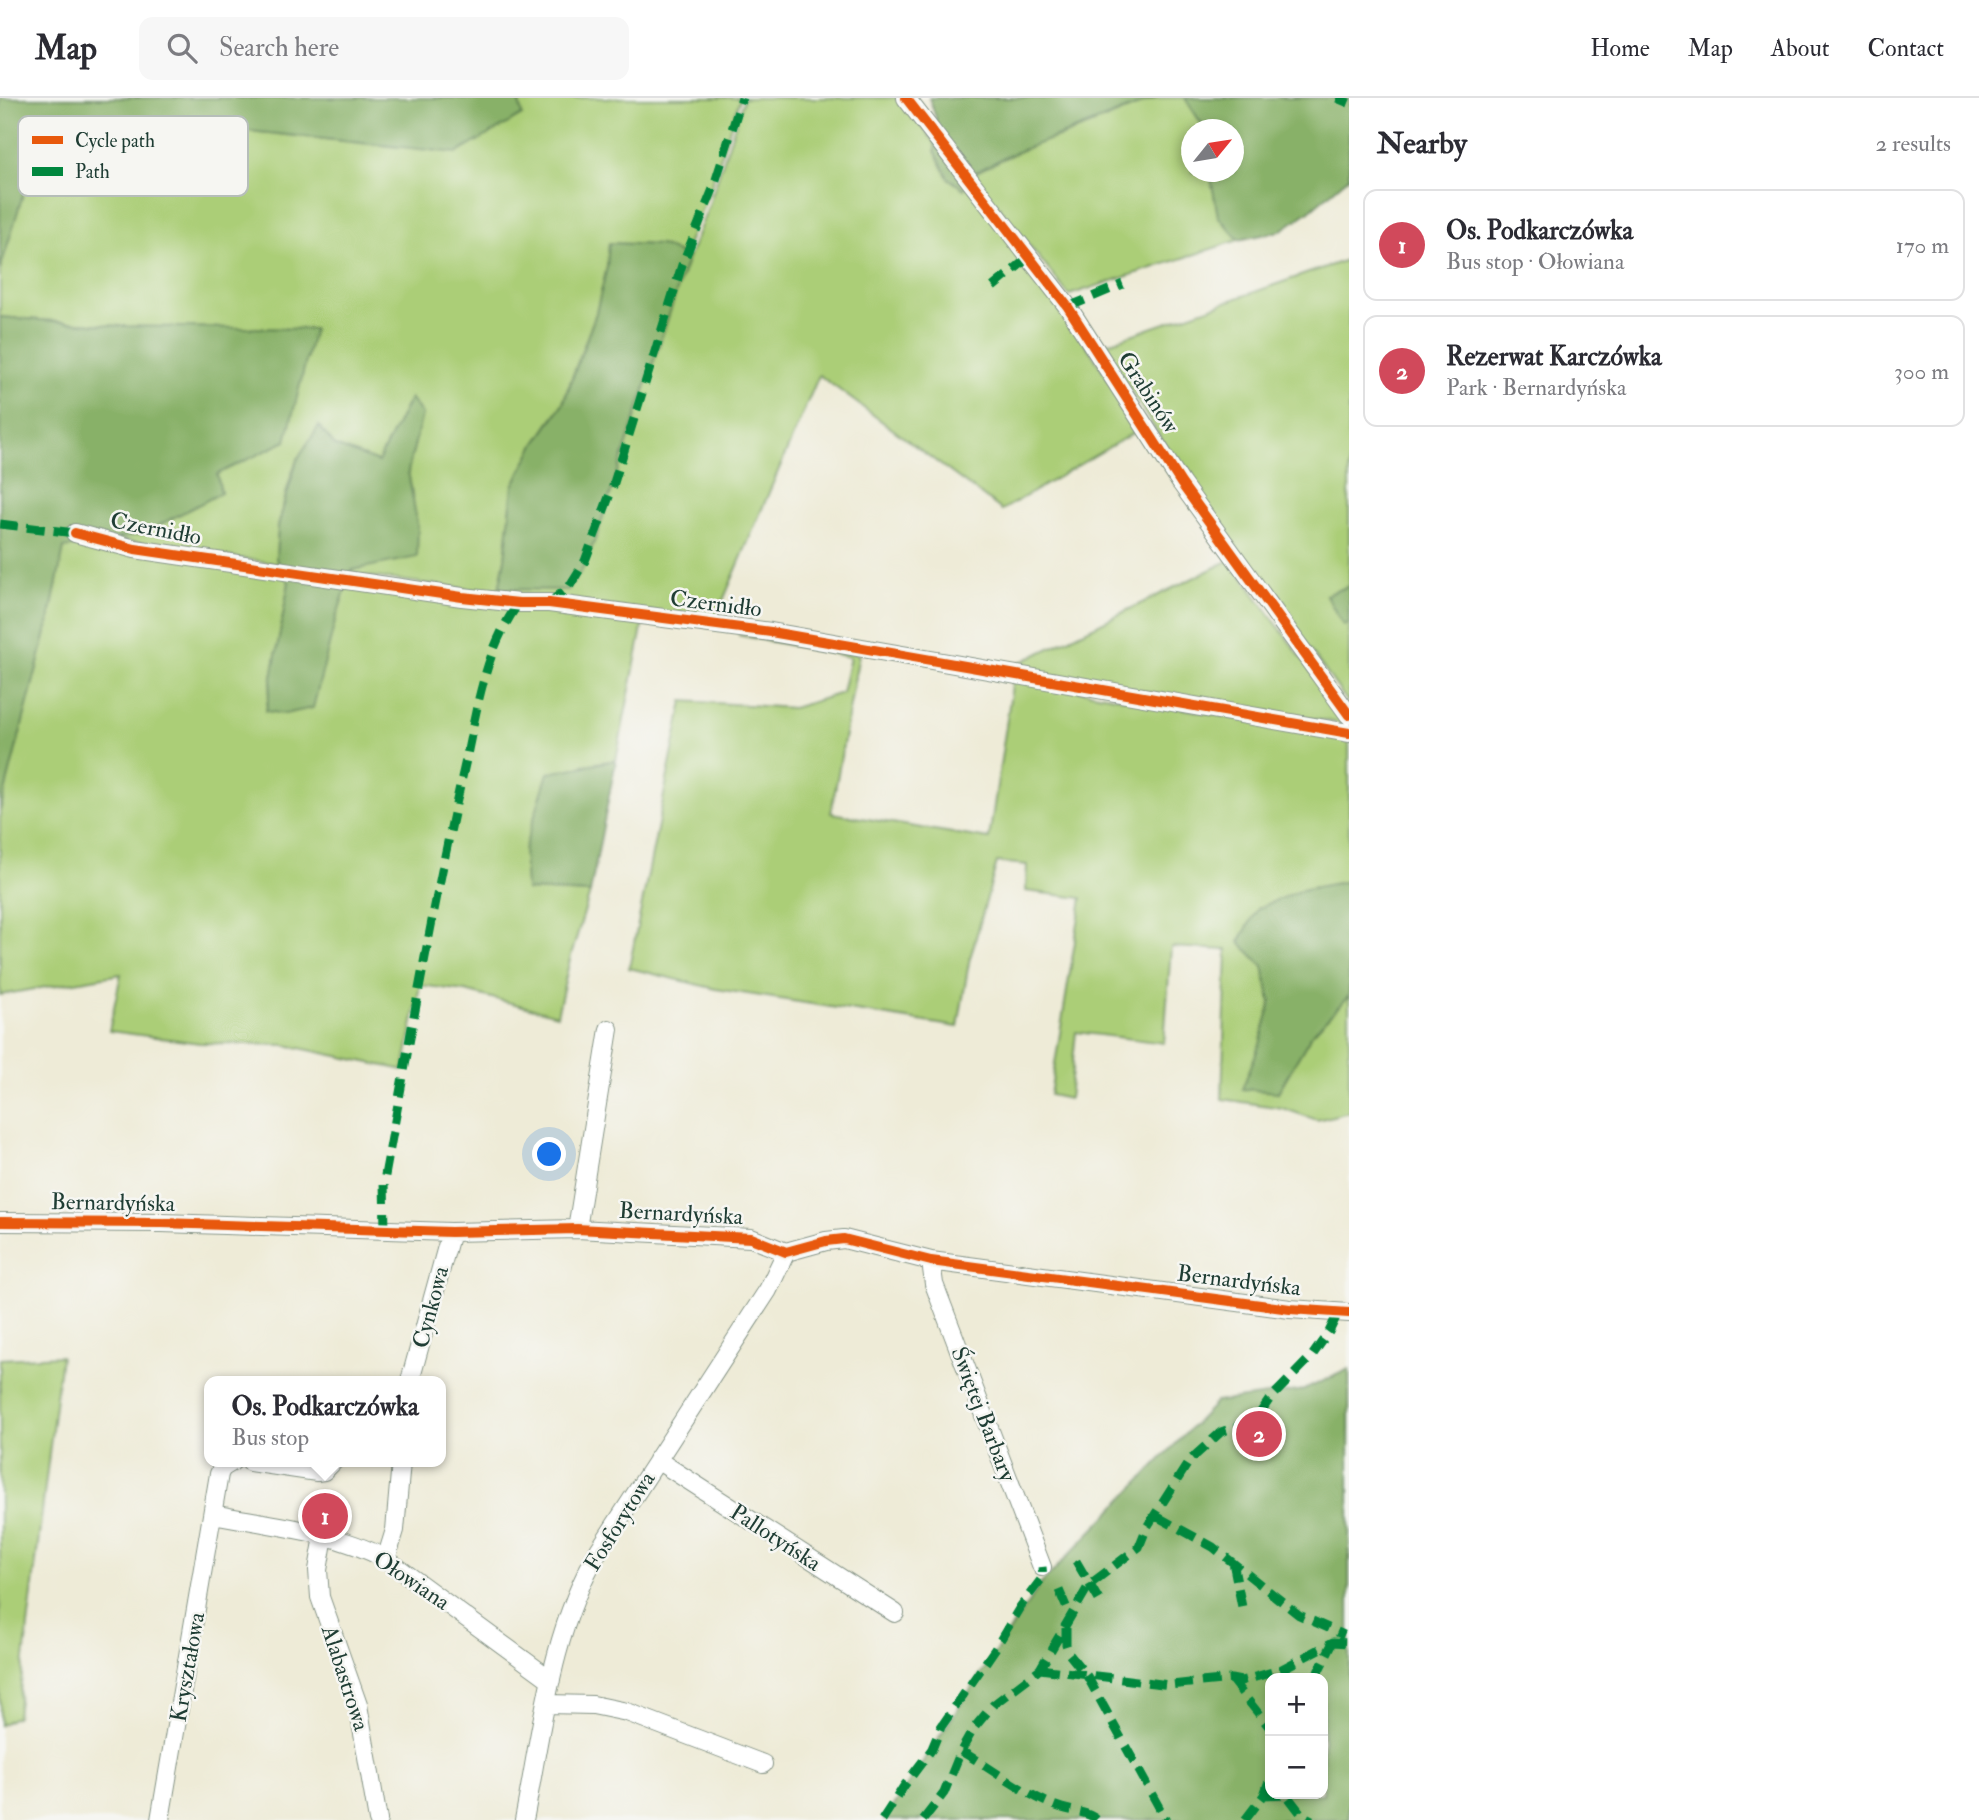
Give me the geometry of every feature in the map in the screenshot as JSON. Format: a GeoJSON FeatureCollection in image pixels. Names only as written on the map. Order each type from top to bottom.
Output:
{"type":"FeatureCollection","features":[{"type":"Feature","properties":{"kind":"street","name":"Grabinów"},"geometry":{"type":"LineString","coordinates":[[906,98],[1068,307],[1181,483],[1349,715]]}},
{"type":"Feature","properties":{"kind":"street","name":"Czernidło"},"geometry":{"type":"LineString","coordinates":[[75,533],[135,549],[435,593],[519,603],[549,603],[771,632],[1349,733]]}},
{"type":"Feature","properties":{"kind":"street"},"geometry":{"type":"LineString","coordinates":[[577,1229],[609,1029]]}},
{"type":"Feature","properties":{"kind":"street","name":"Bernardyńska"},"geometry":{"type":"LineString","coordinates":[[0,1222],[162,1223],[451,1232],[577,1229],[751,1238],[786,1252],[826,1241],[844,1240],[931,1261],[1290,1309],[1349,1313]]}},
{"type":"Feature","properties":{"kind":"street","name":"Cynkowa"},"geometry":{"type":"LineString","coordinates":[[411,1376],[451,1232]]}},
{"type":"Feature","properties":{"kind":"street","name":"Fosforytowa"},"geometry":{"type":"LineString","coordinates":[[524,1820],[551,1680],[563,1633],[588,1571],[768,1290],[786,1252]]}},
{"type":"Feature","properties":{"kind":"street","name":"Świętej Barbary"},"geometry":{"type":"LineString","coordinates":[[931,1261],[933,1284],[1042,1567]]}},
{"type":"Feature","properties":{"kind":"street","name":"Pallotyńska"},"geometry":{"type":"LineString","coordinates":[[657,1460],[895,1614]]}},
{"type":"Feature","properties":{"kind":"street","name":"Kryształowa"},"geometry":{"type":"LineString","coordinates":[[160,1820],[219,1474],[224,1467]]}},
{"type":"Feature","properties":{"kind":"street"},"geometry":{"type":"LineString","coordinates":[[284,1467],[317,1472],[328,1467]]}},
{"type":"Feature","properties":{"kind":"street"},"geometry":{"type":"LineString","coordinates":[[386,1559],[394,1530],[400,1467]]}},
{"type":"Feature","properties":{"kind":"street","name":"Ołowiana"},"geometry":{"type":"LineString","coordinates":[[213,1514],[358,1545],[386,1559],[551,1680]]}},
{"type":"Feature","properties":{"kind":"street","name":"Alabastrowa"},"geometry":{"type":"LineString","coordinates":[[324,1536],[318,1570],[320,1597],[358,1705],[378,1820]]}},
{"type":"Feature","properties":{"kind":"street"},"geometry":{"type":"LineString","coordinates":[[547,1704],[593,1705],[627,1712],[763,1764]]}},
{"type":"Feature","properties":{"kind":"green space"},"geometry":{"type":"Polygon","coordinates":[[[0,98],[518,98],[522,115],[457,153],[248,131],[248,116],[18,116],[18,196],[22,196],[0,270],[0,98]]]}},
{"type":"Feature","properties":{"kind":"green space"},"geometry":{"type":"Polygon","coordinates":[[[518,98],[740,98],[709,192],[683,255],[660,245],[609,243],[607,267],[596,313],[562,404],[534,446],[513,486],[499,589],[597,535],[674,295],[709,205],[744,98],[900,98],[1055,296],[1140,429],[1002,510],[819,375],[716,617],[685,616],[350,574],[352,570],[418,529],[408,471],[422,414],[410,398],[378,462],[335,446],[319,427],[297,460],[290,482],[279,529],[279,564],[113,539],[221,493],[216,474],[286,441],[120,326],[0,317],[0,270],[22,196],[248,196],[248,131],[397,147],[522,115],[518,98]]]}},
{"type":"Feature","properties":{"kind":"green space"},"geometry":{"type":"Polygon","coordinates":[[[929,98],[1156,98],[1007,156],[972,174],[964,189],[948,178],[935,151],[936,118],[929,98]]]}},
{"type":"Feature","properties":{"kind":"green space"},"geometry":{"type":"Polygon","coordinates":[[[1156,98],[1185,98],[1199,119],[1181,119],[1181,182],[1212,182],[1218,216],[1239,240],[1069,295],[972,174],[1036,143],[1063,136],[1156,98]]]}},
{"type":"Feature","properties":{"kind":"green space"},"geometry":{"type":"Polygon","coordinates":[[[1185,98],[1349,98],[1349,177],[1308,212],[1280,231],[1239,240],[1218,216],[1212,182],[1244,182],[1244,119],[1199,119],[1185,98]]]}},
{"type":"Feature","properties":{"kind":"green space"},"geometry":{"type":"Polygon","coordinates":[[[609,243],[660,245],[688,257],[597,535],[584,567],[568,590],[499,589],[513,486],[534,446],[563,404],[596,313],[607,267],[609,243]]]}},
{"type":"Feature","properties":{"kind":"green space"},"geometry":{"type":"Polygon","coordinates":[[[1349,259],[1349,586],[1326,595],[1343,625],[1349,623],[1349,704],[1179,467],[1102,345],[1349,259]]]}},
{"type":"Feature","properties":{"kind":"green space"},"geometry":{"type":"Polygon","coordinates":[[[0,317],[120,326],[314,329],[286,441],[217,474],[221,493],[142,534],[64,548],[49,621],[0,811],[0,317]]]}},
{"type":"Feature","properties":{"kind":"green space"},"geometry":{"type":"Polygon","coordinates":[[[410,398],[422,414],[408,471],[418,529],[417,557],[352,570],[336,618],[313,708],[285,714],[266,711],[289,582],[276,559],[278,526],[297,460],[319,426],[335,446],[378,462],[410,398]]]}},
{"type":"Feature","properties":{"kind":"green space"},"geometry":{"type":"Polygon","coordinates":[[[94,542],[284,573],[289,582],[266,711],[285,714],[336,618],[348,581],[643,623],[616,760],[583,765],[526,890],[590,893],[557,1015],[465,991],[420,985],[404,1070],[285,1045],[200,1043],[109,1031],[121,974],[0,995],[0,811],[49,621],[64,547],[94,542]]]}},
{"type":"Feature","properties":{"kind":"green space"},"geometry":{"type":"Polygon","coordinates":[[[1230,560],[1345,718],[1345,724],[1014,670],[1015,665],[1230,560]]]}},
{"type":"Feature","properties":{"kind":"green space"},"geometry":{"type":"Polygon","coordinates":[[[1349,586],[1349,623],[1343,625],[1326,595],[1349,586]]]}},
{"type":"Feature","properties":{"kind":"green space"},"geometry":{"type":"Polygon","coordinates":[[[738,635],[859,654],[831,813],[989,839],[1013,679],[1349,738],[1349,881],[1301,890],[1263,966],[1271,1002],[1261,1041],[1278,1092],[1312,1034],[1349,996],[1349,1112],[1317,1120],[1282,1108],[1222,1099],[1227,950],[1171,947],[1164,1043],[1076,1032],[1069,1099],[1050,1095],[1082,898],[1026,891],[1027,865],[997,862],[969,962],[958,1027],[716,989],[629,968],[683,701],[793,708],[842,693],[850,657],[738,635]]]}},
{"type":"Feature","properties":{"kind":"green space"},"geometry":{"type":"Polygon","coordinates":[[[616,760],[590,893],[526,890],[524,850],[548,773],[616,760]]]}},
{"type":"Feature","properties":{"kind":"green space"},"geometry":{"type":"Polygon","coordinates":[[[1349,881],[1349,996],[1312,1034],[1278,1092],[1242,1089],[1261,1041],[1271,1002],[1263,966],[1239,942],[1258,908],[1301,890],[1349,881]]]}},
{"type":"Feature","properties":{"kind":"green space"},"geometry":{"type":"Polygon","coordinates":[[[61,1356],[17,1716],[0,1725],[0,1359],[61,1356]]]}},
{"type":"Feature","properties":{"kind":"green space"},"geometry":{"type":"Polygon","coordinates":[[[1349,1369],[1349,1820],[884,1820],[1040,1585],[1216,1402],[1304,1390],[1349,1369]]]}},
{"type":"Feature","properties":{"kind":"marked path"},"geometry":{"type":"LineString","coordinates":[[549,603],[569,587],[585,561],[613,486],[682,265],[713,189],[742,98]]}},
{"type":"Feature","properties":{"kind":"marked path"},"geometry":{"type":"LineString","coordinates":[[1337,98],[1349,103]]}},
{"type":"Feature","properties":{"kind":"marked path"},"geometry":{"type":"LineString","coordinates":[[993,287],[1029,257]]}},
{"type":"Feature","properties":{"kind":"marked path"},"geometry":{"type":"LineString","coordinates":[[1068,307],[1123,284]]}},
{"type":"Feature","properties":{"kind":"marked path"},"geometry":{"type":"LineString","coordinates":[[0,524],[75,533]]}},
{"type":"Feature","properties":{"kind":"marked path"},"geometry":{"type":"LineString","coordinates":[[385,1230],[384,1181],[421,977],[477,707],[497,642],[519,603]]}},
{"type":"Feature","properties":{"kind":"marked path"},"geometry":{"type":"LineString","coordinates":[[923,1820],[944,1793],[961,1751],[974,1728],[993,1705],[1040,1669],[1089,1585],[1139,1547],[1147,1527],[1190,1460],[1221,1432],[1258,1416],[1269,1400],[1311,1357],[1329,1332],[1338,1313]]}},
{"type":"Feature","properties":{"kind":"marked path"},"geometry":{"type":"LineString","coordinates":[[1156,1516],[1213,1547],[1299,1615],[1344,1635]]}},
{"type":"Feature","properties":{"kind":"marked path"},"geometry":{"type":"LineString","coordinates":[[1076,1561],[1103,1607]]}},
{"type":"Feature","properties":{"kind":"marked path"},"geometry":{"type":"LineString","coordinates":[[1233,1562],[1242,1607]]}},
{"type":"Feature","properties":{"kind":"marked path"},"geometry":{"type":"LineString","coordinates":[[882,1820],[932,1749],[941,1727],[995,1649],[1020,1607],[1043,1577],[1042,1567]]}},
{"type":"Feature","properties":{"kind":"marked path"},"geometry":{"type":"LineString","coordinates":[[1059,1590],[1071,1618]]}},
{"type":"Feature","properties":{"kind":"marked path"},"geometry":{"type":"LineString","coordinates":[[1066,1628],[1069,1654],[1087,1676],[1166,1820]]}},
{"type":"Feature","properties":{"kind":"marked path"},"geometry":{"type":"LineString","coordinates":[[1040,1669],[1170,1685],[1231,1679],[1241,1681],[1280,1670],[1333,1642],[1349,1643]]}},
{"type":"Feature","properties":{"kind":"marked path"},"geometry":{"type":"LineString","coordinates":[[1318,1673],[1332,1644]]}},
{"type":"Feature","properties":{"kind":"marked path"},"geometry":{"type":"LineString","coordinates":[[1231,1679],[1265,1722]]}},
{"type":"Feature","properties":{"kind":"marked path"},"geometry":{"type":"LineString","coordinates":[[961,1751],[1037,1797],[1097,1820]]}},
{"type":"Feature","properties":{"kind":"marked path"},"geometry":{"type":"LineString","coordinates":[[1245,1820],[1265,1792]]}},
{"type":"Feature","properties":{"kind":"marked path"},"geometry":{"type":"LineString","coordinates":[[1264,1795],[1286,1794],[1302,1815],[1312,1820]]}},
{"type":"Feature","properties":{"kind":"cycle path"},"geometry":{"type":"LineString","coordinates":[[906,98],[1068,307],[1181,483],[1349,715]]}},
{"type":"Feature","properties":{"kind":"cycle path"},"geometry":{"type":"LineString","coordinates":[[75,533],[135,549],[462,597],[549,603],[771,632],[1349,733]]}},
{"type":"Feature","properties":{"kind":"cycle path"},"geometry":{"type":"LineString","coordinates":[[0,1222],[162,1223],[451,1232],[577,1229],[751,1238],[786,1252],[844,1239],[931,1261],[1290,1309],[1349,1313]]}},
{"type":"Feature","properties":{"kind":"place","name":"Rezerwat Karczówka"},"geometry":{"type":"Point","coordinates":[1259,1434]}},
{"type":"Feature","properties":{"kind":"place","name":"Os. Podkarczówka"},"geometry":{"type":"Point","coordinates":[325,1516]}}]}
